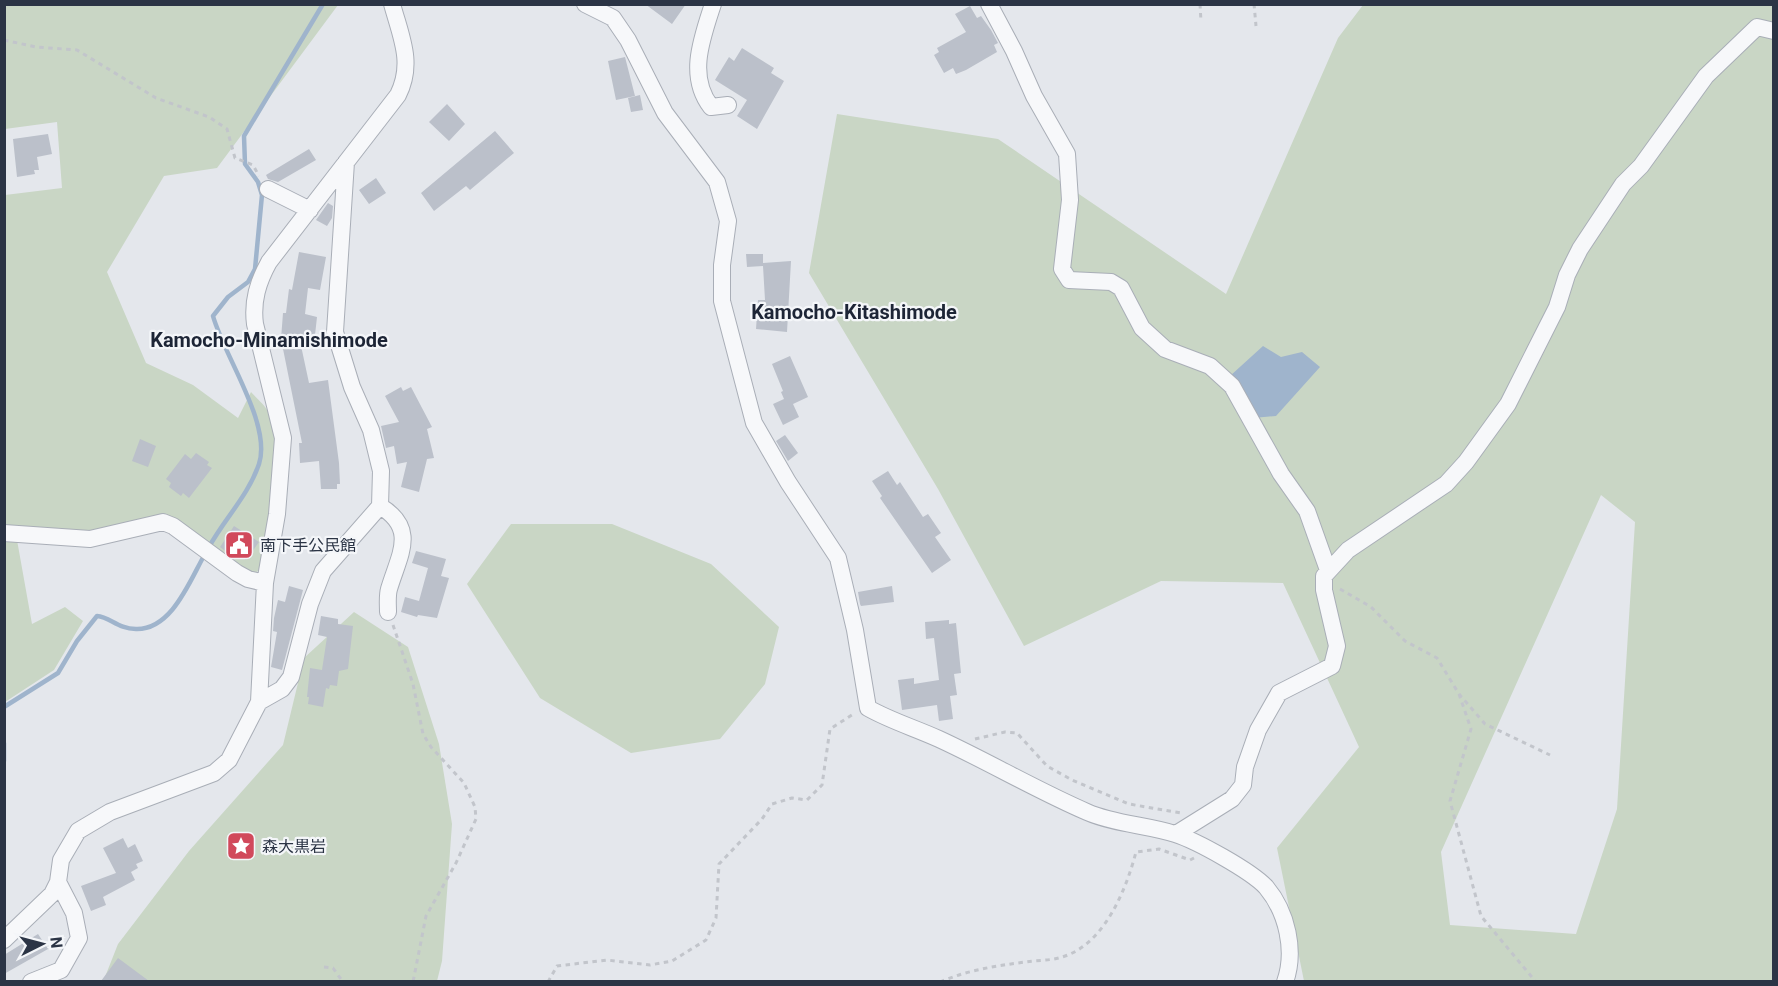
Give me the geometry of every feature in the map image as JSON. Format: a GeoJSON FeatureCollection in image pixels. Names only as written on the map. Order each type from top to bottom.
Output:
{"type":"FeatureCollection","features":[{"type":"Feature","properties":{"kind":"street"},"geometry":{"type":"LineString","coordinates":[[4,940],[46,901],[58,882],[61,860],[78,831],[110,812],[214,773],[229,760],[259,702],[265,583],[277,514],[283,438],[253,309],[256,291],[269,262],[398,95],[404,83],[406,54],[392,4]]}},
{"type":"Feature","properties":{"kind":"street"},"geometry":{"type":"LineString","coordinates":[[713,4],[701,41],[697,71],[701,94],[711,107],[728,105]]}},
{"type":"Feature","properties":{"kind":"street"},"geometry":{"type":"LineString","coordinates":[[989,4],[1014,51],[1034,96],[1067,154],[1070,200],[1062,269],[1069,279],[1110,282],[1121,288],[1142,328],[1165,349],[1210,366],[1232,386],[1281,474],[1307,511],[1328,570]]}},
{"type":"Feature","properties":{"kind":"street"},"geometry":{"type":"LineString","coordinates":[[588,5],[613,18],[628,40],[665,113],[717,182],[728,221],[722,265],[723,301],[754,423],[838,558],[855,630],[868,708],[1090,813],[1176,834],[1211,851],[1265,886],[1278,908],[1289,941],[1292,961],[1286,981]]}},
{"type":"Feature","properties":{"kind":"street"},"geometry":{"type":"LineString","coordinates":[[1176,834],[1232,799],[1243,785],[1245,767],[1258,730],[1279,693],[1332,666],[1337,646],[1324,590],[1324,576],[1328,570],[1348,550],[1446,484],[1466,462],[1508,404],[1557,307],[1571,266],[1623,184],[1641,166],[1706,76],[1757,27],[1773,31]]}},
{"type":"Feature","properties":{"kind":"street"},"geometry":{"type":"LineString","coordinates":[[259,702],[282,689],[291,677],[310,604],[323,571],[380,506],[381,471],[372,430],[352,387],[335,332],[346,162]]}},
{"type":"Feature","properties":{"kind":"street"},"geometry":{"type":"LineString","coordinates":[[268,189],[310,210]]}},
{"type":"Feature","properties":{"kind":"street"},"geometry":{"type":"LineString","coordinates":[[380,506],[393,514],[403,530],[402,553],[388,591],[388,612]]}},
{"type":"Feature","properties":{"kind":"street"},"geometry":{"type":"LineString","coordinates":[[4,533],[90,539],[163,522],[173,526],[248,579],[265,583]]}},
{"type":"Feature","properties":{"kind":"street"},"geometry":{"type":"LineString","coordinates":[[31,981],[61,970],[79,938],[74,913],[58,882]]}},
{"type":"Feature","properties":{"kind":"path"},"geometry":{"type":"LineString","coordinates":[[1200,4],[1201,22]]}},
{"type":"Feature","properties":{"kind":"path"},"geometry":{"type":"LineString","coordinates":[[1254,4],[1256,26]]}},
{"type":"Feature","properties":{"kind":"path"},"geometry":{"type":"LineString","coordinates":[[4,40],[36,47],[77,50],[156,98],[209,117],[227,129],[233,154],[240,161],[248,163]]}},
{"type":"Feature","properties":{"kind":"path"},"geometry":{"type":"LineString","coordinates":[[1328,570],[1339,588],[1371,608],[1405,641],[1437,658],[1459,694],[1485,724],[1550,755]]}},
{"type":"Feature","properties":{"kind":"path"},"geometry":{"type":"LineString","coordinates":[[388,612],[403,650],[423,734],[431,747],[464,783],[474,807],[476,819],[456,863],[426,916],[413,981]]}},
{"type":"Feature","properties":{"kind":"path"},"geometry":{"type":"LineString","coordinates":[[1459,694],[1471,729],[1450,801],[1481,916],[1536,981]]}},
{"type":"Feature","properties":{"kind":"path"},"geometry":{"type":"LineString","coordinates":[[548,981],[557,966],[606,960],[650,965],[672,961],[706,940],[716,918],[719,864],[762,819],[772,804],[792,798],[807,800],[822,786],[830,729],[846,717],[868,708]]}},
{"type":"Feature","properties":{"kind":"path"},"geometry":{"type":"LineString","coordinates":[[950,745],[1005,732],[1017,733],[1047,766],[1072,780],[1129,804],[1200,818]]}},
{"type":"Feature","properties":{"kind":"path"},"geometry":{"type":"LineString","coordinates":[[940,981],[963,972],[990,966],[1062,957],[1082,948],[1092,938],[1122,893],[1136,852],[1159,849],[1190,860],[1211,851]]}},
{"type":"Feature","properties":{"kind":"path"},"geometry":{"type":"LineString","coordinates":[[324,967],[333,968],[343,981]]}},
{"type":"Feature","properties":{"kind":"green space"},"geometry":{"type":"Polygon","coordinates":[[[5,5],[338,5],[217,168],[164,176],[107,272],[146,363],[193,385],[238,418],[251,392],[269,413],[275,443],[273,486],[261,564],[258,571],[252,575],[176,522],[104,533],[5,529],[5,195],[62,188],[57,122],[5,129],[5,5]]]}},
{"type":"Feature","properties":{"kind":"green space"},"geometry":{"type":"Polygon","coordinates":[[[1363,5],[1773,5],[1773,981],[1304,981],[1277,848],[1359,747],[1283,583],[1161,581],[1024,646],[938,489],[809,273],[837,114],[998,139],[1226,294],[1338,38],[1363,5]],[[1601,495],[1441,852],[1450,925],[1576,934],[1617,809],[1635,522],[1601,495]]]}},
{"type":"Feature","properties":{"kind":"green space"},"geometry":{"type":"Polygon","coordinates":[[[511,524],[612,524],[711,564],[779,627],[765,684],[720,739],[631,753],[540,698],[467,584],[511,524]]]}},
{"type":"Feature","properties":{"kind":"green space"},"geometry":{"type":"Polygon","coordinates":[[[5,538],[17,540],[32,624],[65,607],[83,621],[54,670],[5,702],[5,538]]]}},
{"type":"Feature","properties":{"kind":"green space"},"geometry":{"type":"Polygon","coordinates":[[[354,612],[408,647],[439,744],[452,824],[442,961],[437,981],[103,982],[118,944],[189,851],[283,745],[304,658],[354,612]]]}},
{"type":"Feature","properties":{"kind":"water"},"geometry":{"type":"Polygon","coordinates":[[[1263,346],[1281,357],[1302,352],[1320,367],[1276,416],[1253,418],[1230,376],[1263,346]]]}},
{"type":"Feature","properties":{"kind":"building"},"geometry":{"type":"Polygon","coordinates":[[[645,4],[686,4],[672,24],[645,4]]]}},
{"type":"Feature","properties":{"kind":"building"},"geometry":{"type":"Polygon","coordinates":[[[970,6],[977,18],[981,16],[991,30],[998,43],[994,45],[997,52],[956,74],[953,68],[944,73],[934,55],[939,52],[937,48],[966,32],[955,14],[970,6]]]}},
{"type":"Feature","properties":{"kind":"building"},"geometry":{"type":"Polygon","coordinates":[[[742,48],[774,68],[771,73],[784,81],[757,129],[737,116],[747,100],[715,80],[729,57],[734,61],[742,48]]]}},
{"type":"Feature","properties":{"kind":"building"},"geometry":{"type":"Polygon","coordinates":[[[625,57],[635,96],[616,100],[608,61],[625,57]]]}},
{"type":"Feature","properties":{"kind":"building"},"geometry":{"type":"Polygon","coordinates":[[[640,95],[643,110],[631,112],[628,98],[640,95]]]}},
{"type":"Feature","properties":{"kind":"building"},"geometry":{"type":"Polygon","coordinates":[[[447,104],[465,124],[449,141],[429,122],[447,104]]]}},
{"type":"Feature","properties":{"kind":"building"},"geometry":{"type":"Polygon","coordinates":[[[495,131],[514,153],[470,190],[466,186],[434,211],[421,193],[495,131]]]}},
{"type":"Feature","properties":{"kind":"building"},"geometry":{"type":"Polygon","coordinates":[[[48,134],[52,154],[37,157],[39,170],[34,170],[35,174],[17,177],[13,139],[48,134]]]}},
{"type":"Feature","properties":{"kind":"building"},"geometry":{"type":"Polygon","coordinates":[[[309,149],[316,160],[278,182],[268,179],[266,175],[309,149]]]}},
{"type":"Feature","properties":{"kind":"building"},"geometry":{"type":"Polygon","coordinates":[[[376,178],[386,193],[369,204],[359,190],[376,178]]]}},
{"type":"Feature","properties":{"kind":"building"},"geometry":{"type":"Polygon","coordinates":[[[328,203],[333,206],[332,218],[327,226],[316,220],[328,203]]]}},
{"type":"Feature","properties":{"kind":"building"},"geometry":{"type":"Polygon","coordinates":[[[299,252],[326,257],[320,290],[308,288],[305,314],[317,317],[315,335],[306,334],[305,342],[300,341],[309,383],[328,380],[339,463],[340,484],[337,484],[337,489],[321,489],[319,461],[300,463],[299,443],[302,443],[281,339],[283,313],[286,313],[289,289],[292,290],[299,252]]]}},
{"type":"Feature","properties":{"kind":"building"},"geometry":{"type":"Polygon","coordinates":[[[746,254],[763,254],[763,263],[791,261],[787,332],[756,329],[758,300],[765,300],[763,266],[747,267],[746,254]]]}},
{"type":"Feature","properties":{"kind":"building"},"geometry":{"type":"Polygon","coordinates":[[[790,356],[808,397],[793,404],[799,417],[783,425],[773,404],[784,399],[772,364],[790,356]]]}},
{"type":"Feature","properties":{"kind":"building"},"geometry":{"type":"Polygon","coordinates":[[[401,387],[403,391],[411,387],[432,427],[427,429],[434,458],[427,459],[419,492],[401,487],[407,462],[397,464],[394,446],[386,448],[381,426],[399,422],[385,396],[401,387]]]}},
{"type":"Feature","properties":{"kind":"building"},"geometry":{"type":"Polygon","coordinates":[[[785,435],[798,453],[788,461],[776,441],[785,435]]]}},
{"type":"Feature","properties":{"kind":"building"},"geometry":{"type":"Polygon","coordinates":[[[140,439],[156,446],[148,467],[132,461],[140,439]]]}},
{"type":"Feature","properties":{"kind":"building"},"geometry":{"type":"Polygon","coordinates":[[[196,453],[209,462],[207,465],[212,468],[189,498],[183,493],[181,496],[169,487],[171,483],[166,479],[185,454],[191,459],[196,453]]]}},
{"type":"Feature","properties":{"kind":"building"},"geometry":{"type":"Polygon","coordinates":[[[888,471],[897,485],[900,482],[923,517],[928,514],[941,533],[935,537],[951,560],[932,573],[880,498],[882,496],[872,481],[888,471]]]}},
{"type":"Feature","properties":{"kind":"building","name":"南下手公民館"},"geometry":{"type":"Polygon","coordinates":[[[234,526],[259,542],[246,560],[235,552],[232,556],[220,547],[234,526]]]}},
{"type":"Feature","properties":{"kind":"building"},"geometry":{"type":"Polygon","coordinates":[[[416,551],[446,559],[441,576],[449,578],[437,618],[418,615],[417,617],[401,612],[405,597],[419,601],[428,568],[412,563],[416,551]]]}},
{"type":"Feature","properties":{"kind":"building"},"geometry":{"type":"Polygon","coordinates":[[[289,586],[303,590],[282,670],[271,667],[277,632],[273,631],[274,618],[278,600],[285,602],[289,586]]]}},
{"type":"Feature","properties":{"kind":"building"},"geometry":{"type":"Polygon","coordinates":[[[892,586],[894,602],[861,606],[858,592],[892,586]]]}},
{"type":"Feature","properties":{"kind":"building"},"geometry":{"type":"Polygon","coordinates":[[[321,616],[338,619],[338,624],[353,626],[348,669],[339,671],[337,686],[330,685],[329,689],[326,688],[323,707],[308,704],[309,697],[307,697],[310,668],[322,670],[327,637],[318,635],[321,616]]]}},
{"type":"Feature","properties":{"kind":"building"},"geometry":{"type":"Polygon","coordinates":[[[949,620],[949,624],[956,623],[961,673],[954,674],[957,695],[950,696],[953,719],[939,721],[937,705],[902,710],[898,680],[914,678],[914,684],[939,680],[934,638],[926,639],[925,622],[949,620]]]}},
{"type":"Feature","properties":{"kind":"building"},"geometry":{"type":"Polygon","coordinates":[[[123,838],[128,848],[135,844],[143,861],[136,864],[138,868],[131,872],[135,880],[103,897],[106,905],[91,911],[81,886],[116,873],[103,848],[123,838]]]}},
{"type":"Feature","properties":{"kind":"building"},"geometry":{"type":"Polygon","coordinates":[[[38,934],[48,949],[4,974],[4,955],[38,934]]]}},
{"type":"Feature","properties":{"kind":"building"},"geometry":{"type":"Polygon","coordinates":[[[118,958],[149,981],[101,981],[118,958]]]}},
{"type":"Feature","properties":{"kind":"waterway"},"geometry":{"type":"LineString","coordinates":[[209,547],[249,486],[259,464],[261,448],[253,410],[213,316],[228,297],[248,282],[255,269],[262,195],[258,182],[245,164],[244,136],[323,4]]}},
{"type":"Feature","properties":{"kind":"waterway"},"geometry":{"type":"LineString","coordinates":[[4,707],[58,673],[77,641],[97,616],[136,629],[149,627],[160,621],[178,602],[205,554]]}},
{"type":"Feature","properties":{"kind":"waterway"},"geometry":{"type":"LineString","coordinates":[[4,743],[4,761]]}},
{"type":"Feature","properties":{"kind":"place","name":"南下手公民館"},"geometry":{"type":"Point","coordinates":[239,545]}},
{"type":"Feature","properties":{"kind":"place","name":"森大黒岩"},"geometry":{"type":"Point","coordinates":[241,846]}},
{"type":"Feature","properties":{"kind":"district","name":"Kamocho-Kitashimode"},"geometry":{"type":"Point","coordinates":[854,312]}},
{"type":"Feature","properties":{"kind":"district","name":"Kamocho-Minamishimode"},"geometry":{"type":"Point","coordinates":[269,340]}}]}
